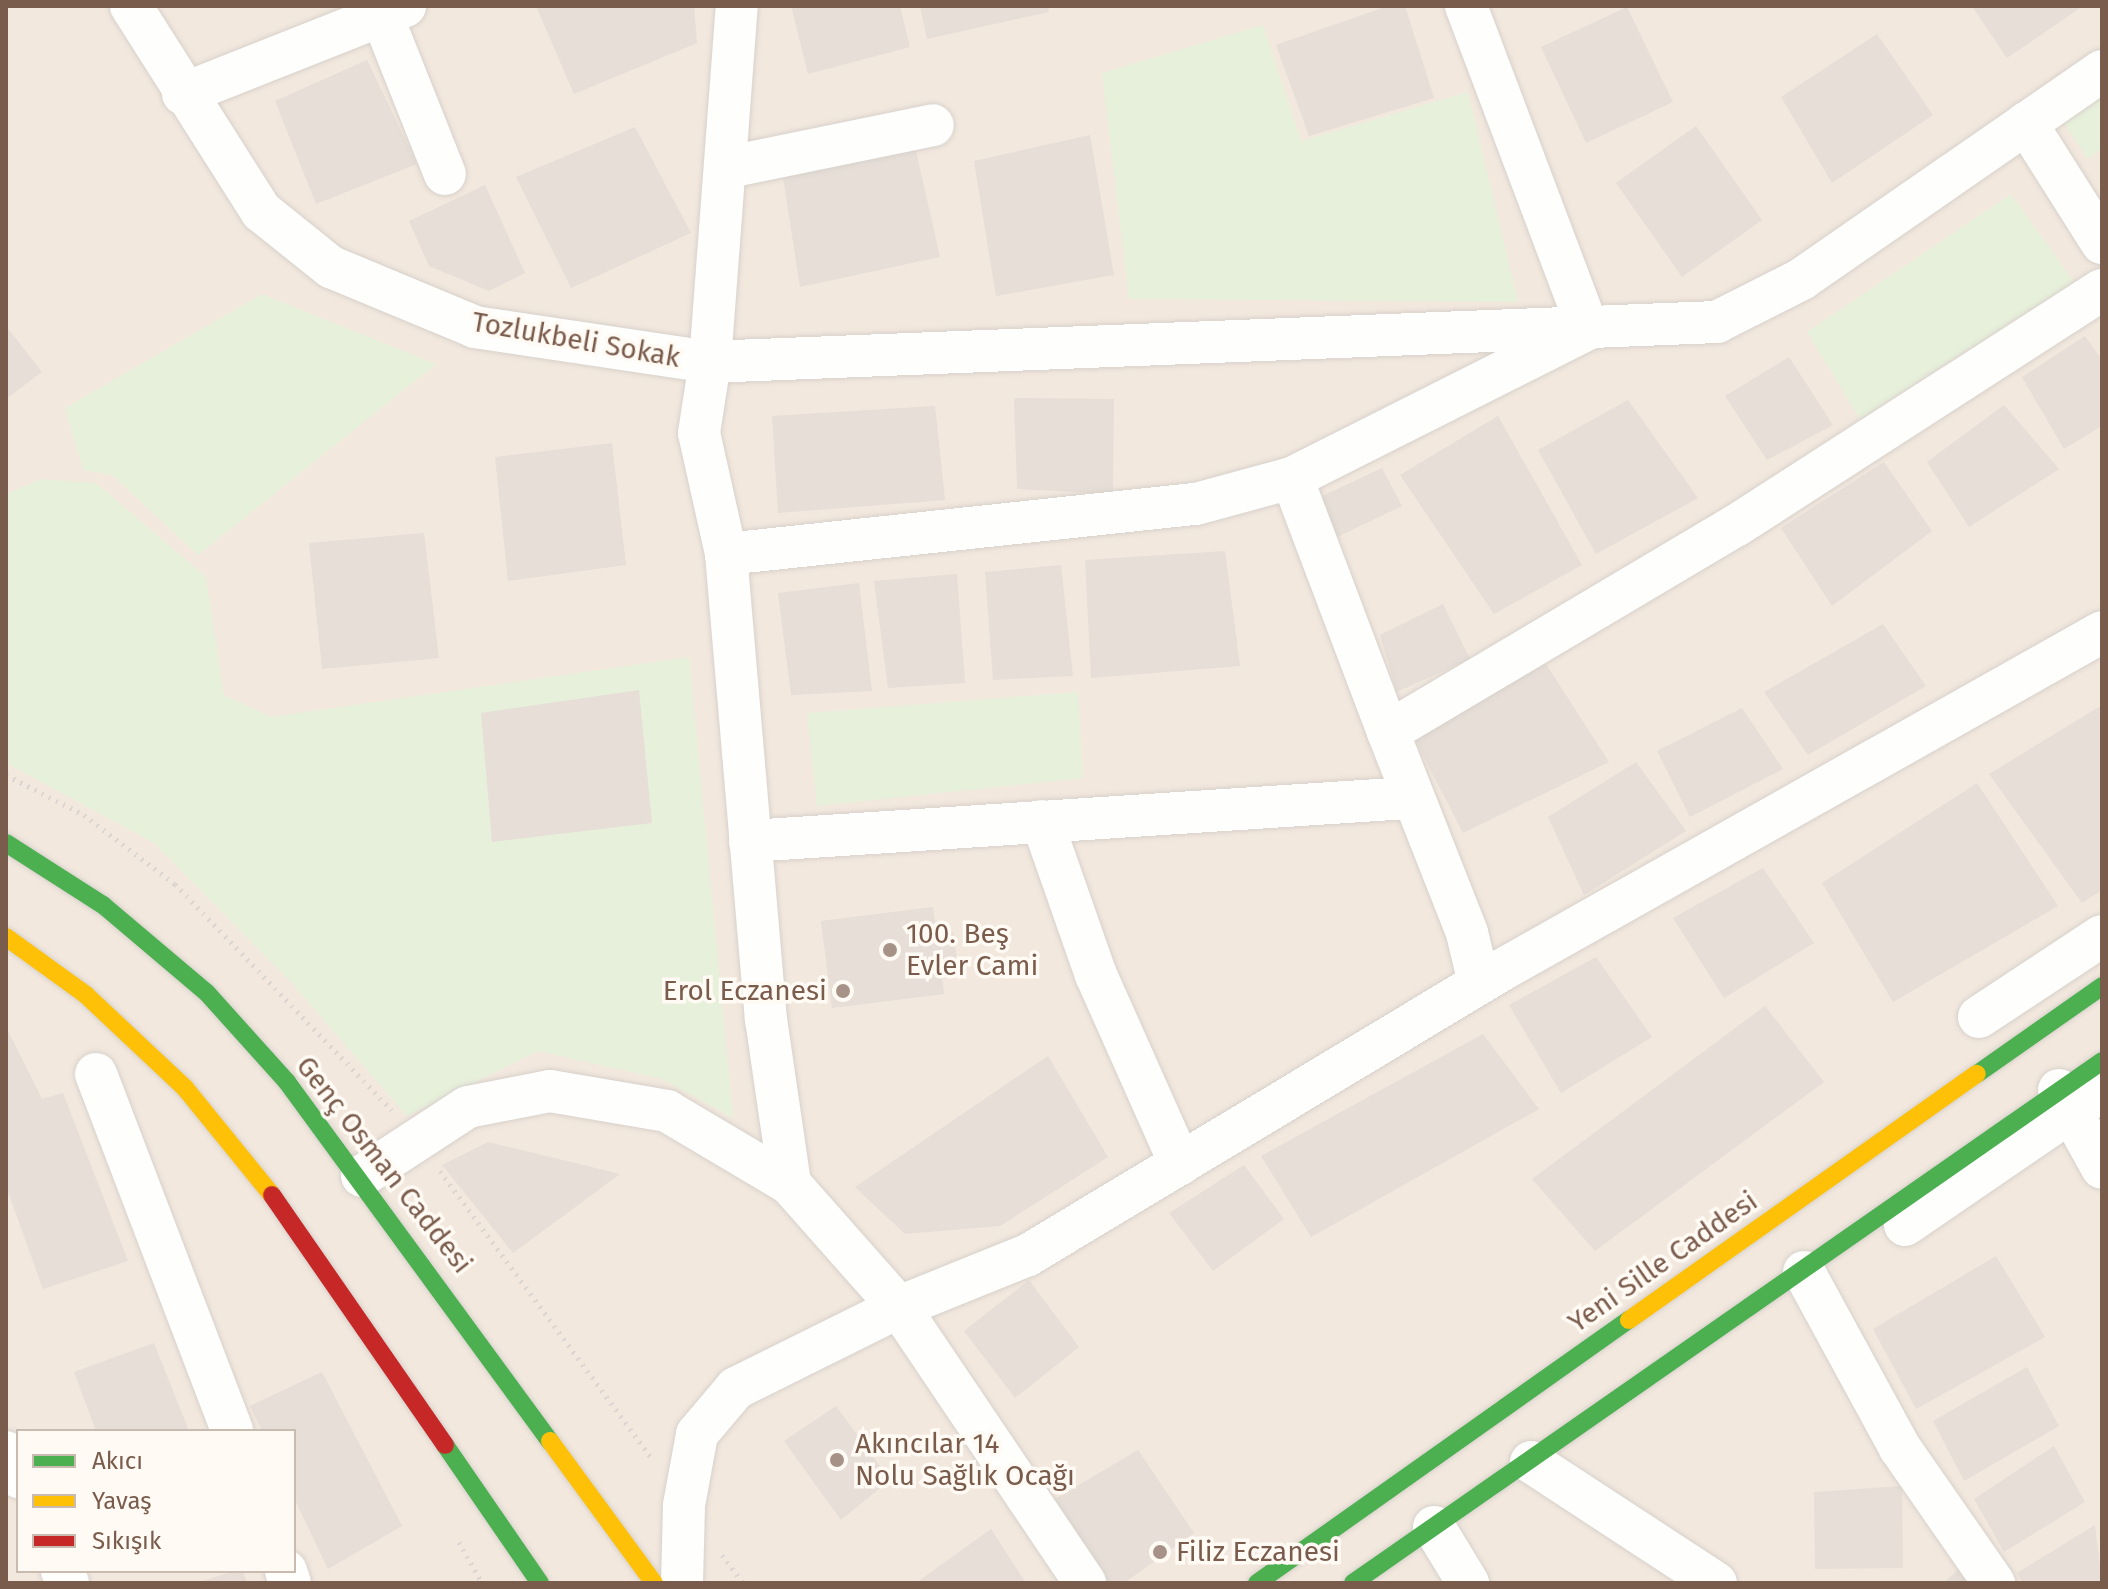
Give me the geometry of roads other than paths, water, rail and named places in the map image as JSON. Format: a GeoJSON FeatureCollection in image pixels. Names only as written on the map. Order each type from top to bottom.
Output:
{"type":"FeatureCollection","features":[{"type":"Feature","properties":{"kind":"main road","name":"Genç Osman Caddesi"},"geometry":{"type":"LineString","coordinates":[[6,843],[103,905],[207,993],[362,1176],[654,1583]]}},
{"type":"Feature","properties":{"kind":"main road"},"geometry":{"type":"LineString","coordinates":[[6,937],[86,995],[185,1088],[272,1195],[540,1583]]}},
{"type":"Feature","properties":{"kind":"main road","name":"Yeni Sille Caddesi"},"geometry":{"type":"LineString","coordinates":[[1257,1583],[2102,986]]}},
{"type":"Feature","properties":{"kind":"main road"},"geometry":{"type":"LineString","coordinates":[[1810,1282],[2059,1090],[2102,1061]]}},
{"type":"Feature","properties":{"kind":"main road"},"geometry":{"type":"LineString","coordinates":[[1353,1583],[1434,1527],[1550,1458]]}},
{"type":"Feature","properties":{"kind":"street","name":"Tozlukbeli Sokak"},"geometry":{"type":"LineString","coordinates":[[131,6],[183,94],[261,211],[331,267],[475,327],[710,362],[729,167],[737,6]]}},
{"type":"Feature","properties":{"kind":"street"},"geometry":{"type":"LineString","coordinates":[[1466,6],[1588,329]]}},
{"type":"Feature","properties":{"kind":"street"},"geometry":{"type":"LineString","coordinates":[[183,94],[394,11],[445,174]]}},
{"type":"Feature","properties":{"kind":"street"},"geometry":{"type":"LineString","coordinates":[[790,1184],[750,841],[726,554],[699,433],[710,362],[1717,322],[1802,279],[2102,71]]}},
{"type":"Feature","properties":{"kind":"street"},"geometry":{"type":"LineString","coordinates":[[2026,123],[2102,243]]}},
{"type":"Feature","properties":{"kind":"street"},"geometry":{"type":"LineString","coordinates":[[729,167],[933,125]]}},
{"type":"Feature","properties":{"kind":"street"},"geometry":{"type":"LineString","coordinates":[[1388,732],[1737,525],[2102,290]]}},
{"type":"Feature","properties":{"kind":"street"},"geometry":{"type":"LineString","coordinates":[[726,554],[1196,504],[1292,478],[1588,329]]}},
{"type":"Feature","properties":{"kind":"street"},"geometry":{"type":"LineString","coordinates":[[1292,478],[1388,732],[1408,798],[1442,866],[1479,983]]}},
{"type":"Feature","properties":{"kind":"street"},"geometry":{"type":"LineString","coordinates":[[682,1583],[684,1505],[697,1434],[736,1388],[899,1307],[1028,1255],[1479,983],[2102,632]]}},
{"type":"Feature","properties":{"kind":"street"},"geometry":{"type":"LineString","coordinates":[[750,841],[1408,798]]}},
{"type":"Feature","properties":{"kind":"street"},"geometry":{"type":"LineString","coordinates":[[1042,821],[1096,975],[1180,1164]]}},
{"type":"Feature","properties":{"kind":"street"},"geometry":{"type":"LineString","coordinates":[[1979,1017],[2102,936]]}},
{"type":"Feature","properties":{"kind":"street"},"geometry":{"type":"LineString","coordinates":[[96,1074],[231,1429]]}},
{"type":"Feature","properties":{"kind":"street"},"geometry":{"type":"LineString","coordinates":[[2059,1090],[2102,1168]]}},
{"type":"Feature","properties":{"kind":"street"},"geometry":{"type":"LineString","coordinates":[[1716,1583],[1550,1458],[2102,1090]]}},
{"type":"Feature","properties":{"kind":"street"},"geometry":{"type":"LineString","coordinates":[[362,1176],[468,1107],[550,1091],[667,1111],[790,1184],[899,1307],[1085,1583]]}},
{"type":"Feature","properties":{"kind":"street"},"geometry":{"type":"LineString","coordinates":[[1810,1282],[1900,1448],[1994,1583]]}},
{"type":"Feature","properties":{"kind":"street"},"geometry":{"type":"LineString","coordinates":[[6,1452],[16,1473]]}},
{"type":"Feature","properties":{"kind":"street"},"geometry":{"type":"LineString","coordinates":[[1434,1527],[1468,1583]]}},
{"type":"Feature","properties":{"kind":"place","name":"100. Beş Evler Cami"},"geometry":{"type":"Point","coordinates":[890,950]}},
{"type":"Feature","properties":{"kind":"place","name":"Erol Eczanesi"},"geometry":{"type":"Point","coordinates":[843,991]}},
{"type":"Feature","properties":{"kind":"place","name":"Akıncılar 14 Nolu Sağlık Ocağı"},"geometry":{"type":"Point","coordinates":[837,1460]}},
{"type":"Feature","properties":{"kind":"place","name":"Filiz Eczanesi"},"geometry":{"type":"Point","coordinates":[1160,1552]}}]}
